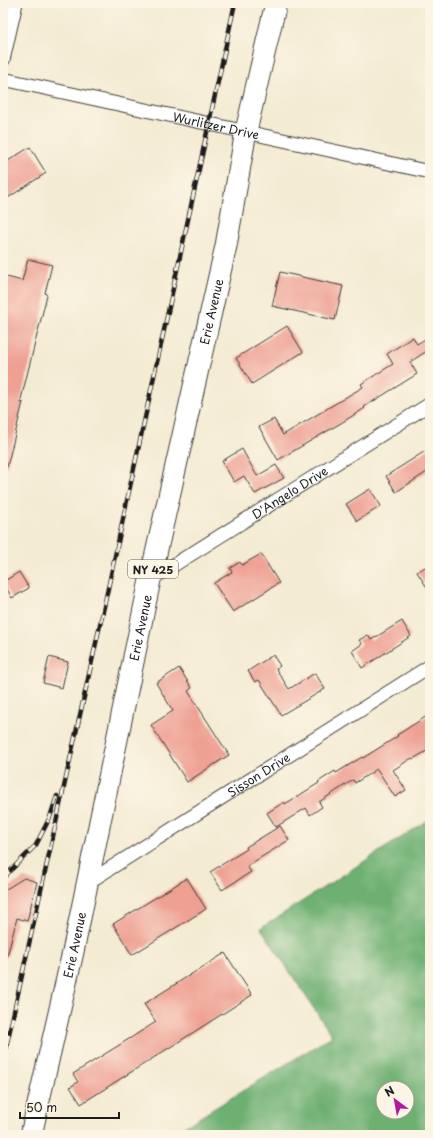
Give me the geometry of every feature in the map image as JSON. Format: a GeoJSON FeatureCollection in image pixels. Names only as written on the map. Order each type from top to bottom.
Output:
{"type":"FeatureCollection","features":[{"type":"Feature","properties":{"kind":"main road","name":"Erie Avenue"},"geometry":{"type":"LineString","coordinates":[[31,1135],[73,952],[150,580],[226,246],[246,131],[276,3]]}},
{"type":"Feature","properties":{"kind":"street"},"geometry":{"type":"LineString","coordinates":[[3,60],[16,3]]}},
{"type":"Feature","properties":{"kind":"street","name":"Wurlitzer Drive"},"geometry":{"type":"LineString","coordinates":[[3,79],[430,172]]}},
{"type":"Feature","properties":{"kind":"street","name":"D'Angelo Drive"},"geometry":{"type":"LineString","coordinates":[[150,580],[430,404]]}},
{"type":"Feature","properties":{"kind":"street","name":"Sisson Drive"},"geometry":{"type":"LineString","coordinates":[[87,882],[430,666]]}},
{"type":"Feature","properties":{"kind":"green space"},"geometry":{"type":"Polygon","coordinates":[[[430,819],[430,1135],[171,1135],[332,1036],[261,928],[430,819]]]}},
{"type":"Feature","properties":{"kind":"building"},"geometry":{"type":"Polygon","coordinates":[[[30,147],[46,173],[3,201],[3,164],[30,147]]]}},
{"type":"Feature","properties":{"kind":"building"},"geometry":{"type":"Polygon","coordinates":[[[28,259],[52,265],[45,293],[47,295],[20,403],[23,402],[7,467],[3,467],[3,276],[22,281],[28,259]]]}},
{"type":"Feature","properties":{"kind":"building"},"geometry":{"type":"Polygon","coordinates":[[[280,272],[343,286],[335,320],[272,306],[280,272]]]}},
{"type":"Feature","properties":{"kind":"building"},"geometry":{"type":"Polygon","coordinates":[[[287,326],[303,352],[252,384],[236,358],[287,326]]]}},
{"type":"Feature","properties":{"kind":"building"},"geometry":{"type":"Polygon","coordinates":[[[430,336],[430,349],[410,362],[417,374],[341,423],[278,460],[259,427],[274,419],[283,435],[363,387],[361,384],[393,364],[387,354],[413,337],[417,344],[430,336]]]}},
{"type":"Feature","properties":{"kind":"building"},"geometry":{"type":"Polygon","coordinates":[[[430,448],[430,470],[396,492],[386,476],[430,448]]]}},
{"type":"Feature","properties":{"kind":"building"},"geometry":{"type":"Polygon","coordinates":[[[242,449],[257,476],[276,465],[284,478],[255,494],[244,476],[234,482],[222,461],[242,449]]]}},
{"type":"Feature","properties":{"kind":"building"},"geometry":{"type":"Polygon","coordinates":[[[370,489],[381,506],[357,521],[346,504],[370,489]]]}},
{"type":"Feature","properties":{"kind":"building"},"geometry":{"type":"Polygon","coordinates":[[[261,554],[279,583],[233,612],[214,583],[232,572],[230,568],[240,562],[242,565],[261,554]]]}},
{"type":"Feature","properties":{"kind":"building"},"geometry":{"type":"Polygon","coordinates":[[[430,564],[430,592],[417,572],[430,564]]]}},
{"type":"Feature","properties":{"kind":"building"},"geometry":{"type":"Polygon","coordinates":[[[19,572],[29,588],[12,598],[3,582],[19,572]]]}},
{"type":"Feature","properties":{"kind":"building"},"geometry":{"type":"Polygon","coordinates":[[[402,621],[411,636],[362,668],[352,651],[362,644],[359,640],[368,635],[371,640],[402,621]]]}},
{"type":"Feature","properties":{"kind":"building"},"geometry":{"type":"Polygon","coordinates":[[[273,655],[280,666],[276,669],[289,689],[315,673],[325,689],[281,715],[259,680],[255,682],[248,671],[273,655]]]}},
{"type":"Feature","properties":{"kind":"building"},"geometry":{"type":"Polygon","coordinates":[[[49,657],[68,662],[62,688],[43,683],[49,657]]]}},
{"type":"Feature","properties":{"kind":"building"},"geometry":{"type":"Polygon","coordinates":[[[179,668],[192,688],[188,691],[229,755],[187,782],[151,725],[173,711],[156,683],[179,668]]]}},
{"type":"Feature","properties":{"kind":"building"},"geometry":{"type":"Polygon","coordinates":[[[430,714],[430,749],[393,770],[406,790],[395,797],[377,769],[355,783],[353,780],[319,802],[322,807],[310,815],[306,808],[276,827],[267,813],[319,783],[318,782],[335,771],[336,773],[362,757],[363,758],[430,714]]]}},
{"type":"Feature","properties":{"kind":"building"},"geometry":{"type":"Polygon","coordinates":[[[280,826],[289,840],[247,866],[251,872],[222,890],[210,872],[280,826]]]}},
{"type":"Feature","properties":{"kind":"building"},"geometry":{"type":"Polygon","coordinates":[[[24,878],[37,882],[27,921],[17,918],[7,957],[3,957],[3,891],[24,878]]]}},
{"type":"Feature","properties":{"kind":"building"},"geometry":{"type":"Polygon","coordinates":[[[187,878],[206,909],[132,955],[113,924],[187,878]]]}},
{"type":"Feature","properties":{"kind":"building"},"geometry":{"type":"Polygon","coordinates":[[[225,953],[252,995],[81,1104],[70,1087],[78,1082],[73,1074],[156,1022],[144,1004],[225,953]]]}},
{"type":"Feature","properties":{"kind":"railway"},"geometry":{"type":"LineString","coordinates":[[3,1061],[100,625],[235,3]]}},
{"type":"Feature","properties":{"kind":"railway"},"geometry":{"type":"LineString","coordinates":[[3,878],[36,845],[50,817],[57,796]]}}]}
